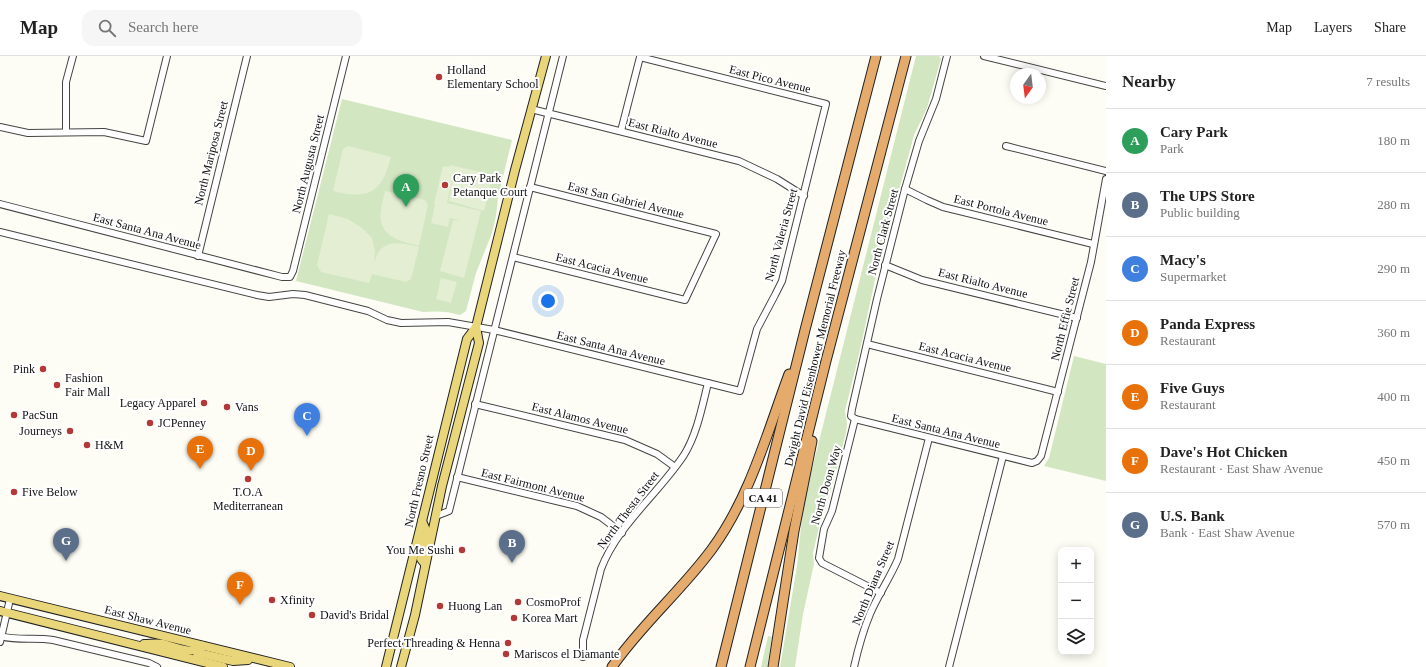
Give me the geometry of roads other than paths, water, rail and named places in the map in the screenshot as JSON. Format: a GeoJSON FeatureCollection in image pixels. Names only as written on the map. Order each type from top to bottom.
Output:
{"type":"FeatureCollection","features":[{"type":"Feature","properties":{"kind":"highway","name":"Dwight David Eisenhower Memorial Freeway"},"geometry":{"type":"LineString","coordinates":[[722,667],[805,330],[876,56]]}},
{"type":"Feature","properties":{"kind":"highway","name":"Dwight David Eisenhower Memorial Freeway"},"geometry":{"type":"LineString","coordinates":[[750,667],[826,361],[906,56]]}},
{"type":"Feature","properties":{"kind":"highway"},"geometry":{"type":"LineString","coordinates":[[612,667],[705,559],[726,528],[752,476],[805,330]]}},
{"type":"Feature","properties":{"kind":"highway"},"geometry":{"type":"LineString","coordinates":[[772,667],[794,531],[826,361]]}},
{"type":"Feature","properties":{"kind":"highway"},"geometry":{"type":"LineString","coordinates":[[754,667],[766,604]]}},
{"type":"Feature","properties":{"kind":"main road","name":"North Fresno Street"},"geometry":{"type":"LineString","coordinates":[[386,667],[467,339],[476,327],[531,109],[546,56]]}},
{"type":"Feature","properties":{"kind":"main road","name":"North Fresno Street"},"geometry":{"type":"LineString","coordinates":[[401,667],[414,620],[436,516],[479,342],[476,327]]}},
{"type":"Feature","properties":{"kind":"main road"},"geometry":{"type":"LineString","coordinates":[[422,521],[426,530],[421,559],[426,564]]}},
{"type":"Feature","properties":{"kind":"main road","name":"East Shaw Avenue"},"geometry":{"type":"LineString","coordinates":[[0,596],[290,667]]}},
{"type":"Feature","properties":{"kind":"main road"},"geometry":{"type":"LineString","coordinates":[[3,612],[129,643],[194,663],[223,667]]}},
{"type":"Feature","properties":{"kind":"main road"},"geometry":{"type":"LineString","coordinates":[[129,643],[162,644],[191,651],[199,650],[203,646]]}},
{"type":"Feature","properties":{"kind":"main road"},"geometry":{"type":"LineString","coordinates":[[194,663],[199,654],[233,661],[259,660]]}},
{"type":"Feature","properties":{"kind":"street"},"geometry":{"type":"LineString","coordinates":[[66,131],[66,82],[73,56]]}},
{"type":"Feature","properties":{"kind":"street"},"geometry":{"type":"LineString","coordinates":[[0,127],[28,133],[66,131],[104,132],[146,141],[168,56]]}},
{"type":"Feature","properties":{"kind":"street","name":"North Mariposa Street"},"geometry":{"type":"LineString","coordinates":[[198,256],[247,56]]}},
{"type":"Feature","properties":{"kind":"street","name":"North Augusta Street"},"geometry":{"type":"LineString","coordinates":[[290,277],[293,271],[346,56]]}},
{"type":"Feature","properties":{"kind":"street"},"geometry":{"type":"LineString","coordinates":[[436,516],[449,511],[563,56]]}},
{"type":"Feature","properties":{"kind":"street","name":"North Clark Street"},"geometry":{"type":"LineString","coordinates":[[853,418],[852,408],[905,189],[919,141],[936,98],[947,56]]}},
{"type":"Feature","properties":{"kind":"street"},"geometry":{"type":"LineString","coordinates":[[984,56],[1106,86]]}},
{"type":"Feature","properties":{"kind":"street","name":"East Pico Avenue"},"geometry":{"type":"LineString","coordinates":[[621,131],[640,57],[826,104]]}},
{"type":"Feature","properties":{"kind":"street","name":"North Valeria Street"},"geometry":{"type":"LineString","coordinates":[[740,390],[757,330],[763,316],[776,295],[782,280],[826,104]]}},
{"type":"Feature","properties":{"kind":"street","name":"East Rialto Avenue"},"geometry":{"type":"LineString","coordinates":[[531,109],[739,161],[771,176],[804,196]]}},
{"type":"Feature","properties":{"kind":"street"},"geometry":{"type":"LineString","coordinates":[[1006,146],[1106,171]]}},
{"type":"Feature","properties":{"kind":"street","name":"North Effie Street"},"geometry":{"type":"LineString","coordinates":[[1037,461],[1041,456],[1091,262],[1093,244],[1106,179]]}},
{"type":"Feature","properties":{"kind":"street","name":"East San Gabriel Avenue"},"geometry":{"type":"LineString","coordinates":[[530,187],[716,234],[685,300]]}},
{"type":"Feature","properties":{"kind":"street","name":"East Portola Avenue"},"geometry":{"type":"LineString","coordinates":[[905,189],[943,207],[1093,244]]}},
{"type":"Feature","properties":{"kind":"street","name":"East Santa Ana Avenue"},"geometry":{"type":"LineString","coordinates":[[0,204],[198,256],[282,277],[290,277]]}},
{"type":"Feature","properties":{"kind":"street","name":"East Santa Ana Avenue"},"geometry":{"type":"LineString","coordinates":[[0,232],[257,295],[269,297],[299,294],[368,311],[387,320],[401,323],[448,322],[494,330],[740,390]]}},
{"type":"Feature","properties":{"kind":"street","name":"East Acacia Avenue"},"geometry":{"type":"LineString","coordinates":[[513,257],[685,300]]}},
{"type":"Feature","properties":{"kind":"street","name":"East Rialto Avenue"},"geometry":{"type":"LineString","coordinates":[[886,265],[922,280],[1077,318]]}},
{"type":"Feature","properties":{"kind":"street","name":"East Acacia Avenue"},"geometry":{"type":"LineString","coordinates":[[867,344],[1058,392]]}},
{"type":"Feature","properties":{"kind":"street","name":"North Thesta Street"},"geometry":{"type":"LineString","coordinates":[[583,657],[583,640],[601,568],[611,548],[622,533],[684,455],[692,441],[708,383]]}},
{"type":"Feature","properties":{"kind":"street","name":"East Alamos Avenue"},"geometry":{"type":"LineString","coordinates":[[475,404],[625,440],[657,454],[675,467]]}},
{"type":"Feature","properties":{"kind":"street","name":"East Santa Ana Avenue"},"geometry":{"type":"LineString","coordinates":[[853,418],[1032,463],[1037,461]]}},
{"type":"Feature","properties":{"kind":"street","name":"North Doon Way"},"geometry":{"type":"LineString","coordinates":[[853,418],[832,511],[824,529],[819,558],[822,563],[881,593]]}},
{"type":"Feature","properties":{"kind":"street","name":"North Diana Street"},"geometry":{"type":"LineString","coordinates":[[854,667],[864,630],[898,559],[928,438]]}},
{"type":"Feature","properties":{"kind":"street"},"geometry":{"type":"LineString","coordinates":[[949,667],[1003,456]]}},
{"type":"Feature","properties":{"kind":"street","name":"East Fairmont Avenue"},"geometry":{"type":"LineString","coordinates":[[457,477],[577,506],[601,517],[622,533]]}},
{"type":"Feature","properties":{"kind":"street"},"geometry":{"type":"LineString","coordinates":[[10,599],[3,612],[0,638],[16,640],[39,638],[53,640],[149,663],[157,667]]}},
{"type":"Feature","properties":{"kind":"place","name":"Holland Elementary School"},"geometry":{"type":"Point","coordinates":[439,77]}},
{"type":"Feature","properties":{"kind":"place","name":"Cary Park Petanque Court"},"geometry":{"type":"Point","coordinates":[445,185]}},
{"type":"Feature","properties":{"kind":"place","name":"Cary Park"},"geometry":{"type":"Point","coordinates":[406,207]}},
{"type":"Feature","properties":{"kind":"place","name":"Pink"},"geometry":{"type":"Point","coordinates":[43,369]}},
{"type":"Feature","properties":{"kind":"place","name":"Fashion Fair Mall"},"geometry":{"type":"Point","coordinates":[57,385]}},
{"type":"Feature","properties":{"kind":"place","name":"Legacy Apparel"},"geometry":{"type":"Point","coordinates":[204,403]}},
{"type":"Feature","properties":{"kind":"place","name":"Vans"},"geometry":{"type":"Point","coordinates":[227,407]}},
{"type":"Feature","properties":{"kind":"place","name":"PacSun"},"geometry":{"type":"Point","coordinates":[14,415]}},
{"type":"Feature","properties":{"kind":"place","name":"JCPenney"},"geometry":{"type":"Point","coordinates":[150,423]}},
{"type":"Feature","properties":{"kind":"place","name":"Journeys"},"geometry":{"type":"Point","coordinates":[70,431]}},
{"type":"Feature","properties":{"kind":"place","name":"Macy's"},"geometry":{"type":"Point","coordinates":[307,436]}},
{"type":"Feature","properties":{"kind":"place","name":"H&M"},"geometry":{"type":"Point","coordinates":[87,445]}},
{"type":"Feature","properties":{"kind":"place","name":"Five Guys"},"geometry":{"type":"Point","coordinates":[200,469]}},
{"type":"Feature","properties":{"kind":"place","name":"Panda Express"},"geometry":{"type":"Point","coordinates":[251,471]}},
{"type":"Feature","properties":{"kind":"place","name":"T.O.A Mediterranean"},"geometry":{"type":"Point","coordinates":[248,479]}},
{"type":"Feature","properties":{"kind":"place","name":"Five Below"},"geometry":{"type":"Point","coordinates":[14,492]}},
{"type":"Feature","properties":{"kind":"place","name":"You Me Sushi"},"geometry":{"type":"Point","coordinates":[462,550]}},
{"type":"Feature","properties":{"kind":"place","name":"U.S. Bank"},"geometry":{"type":"Point","coordinates":[66,561]}},
{"type":"Feature","properties":{"kind":"place","name":"The UPS Store"},"geometry":{"type":"Point","coordinates":[512,563]}},
{"type":"Feature","properties":{"kind":"place","name":"Xfinity"},"geometry":{"type":"Point","coordinates":[272,600]}},
{"type":"Feature","properties":{"kind":"place","name":"CosmoProf"},"geometry":{"type":"Point","coordinates":[518,602]}},
{"type":"Feature","properties":{"kind":"place","name":"Dave's Hot Chicken"},"geometry":{"type":"Point","coordinates":[240,605]}},
{"type":"Feature","properties":{"kind":"place","name":"Huong Lan"},"geometry":{"type":"Point","coordinates":[440,606]}},
{"type":"Feature","properties":{"kind":"place","name":"David's Bridal"},"geometry":{"type":"Point","coordinates":[312,615]}},
{"type":"Feature","properties":{"kind":"place","name":"Korea Mart"},"geometry":{"type":"Point","coordinates":[514,618]}},
{"type":"Feature","properties":{"kind":"place","name":"Perfect Threading & Henna"},"geometry":{"type":"Point","coordinates":[508,643]}},
{"type":"Feature","properties":{"kind":"place","name":"Mariscos el Diamante"},"geometry":{"type":"Point","coordinates":[506,654]}}]}
